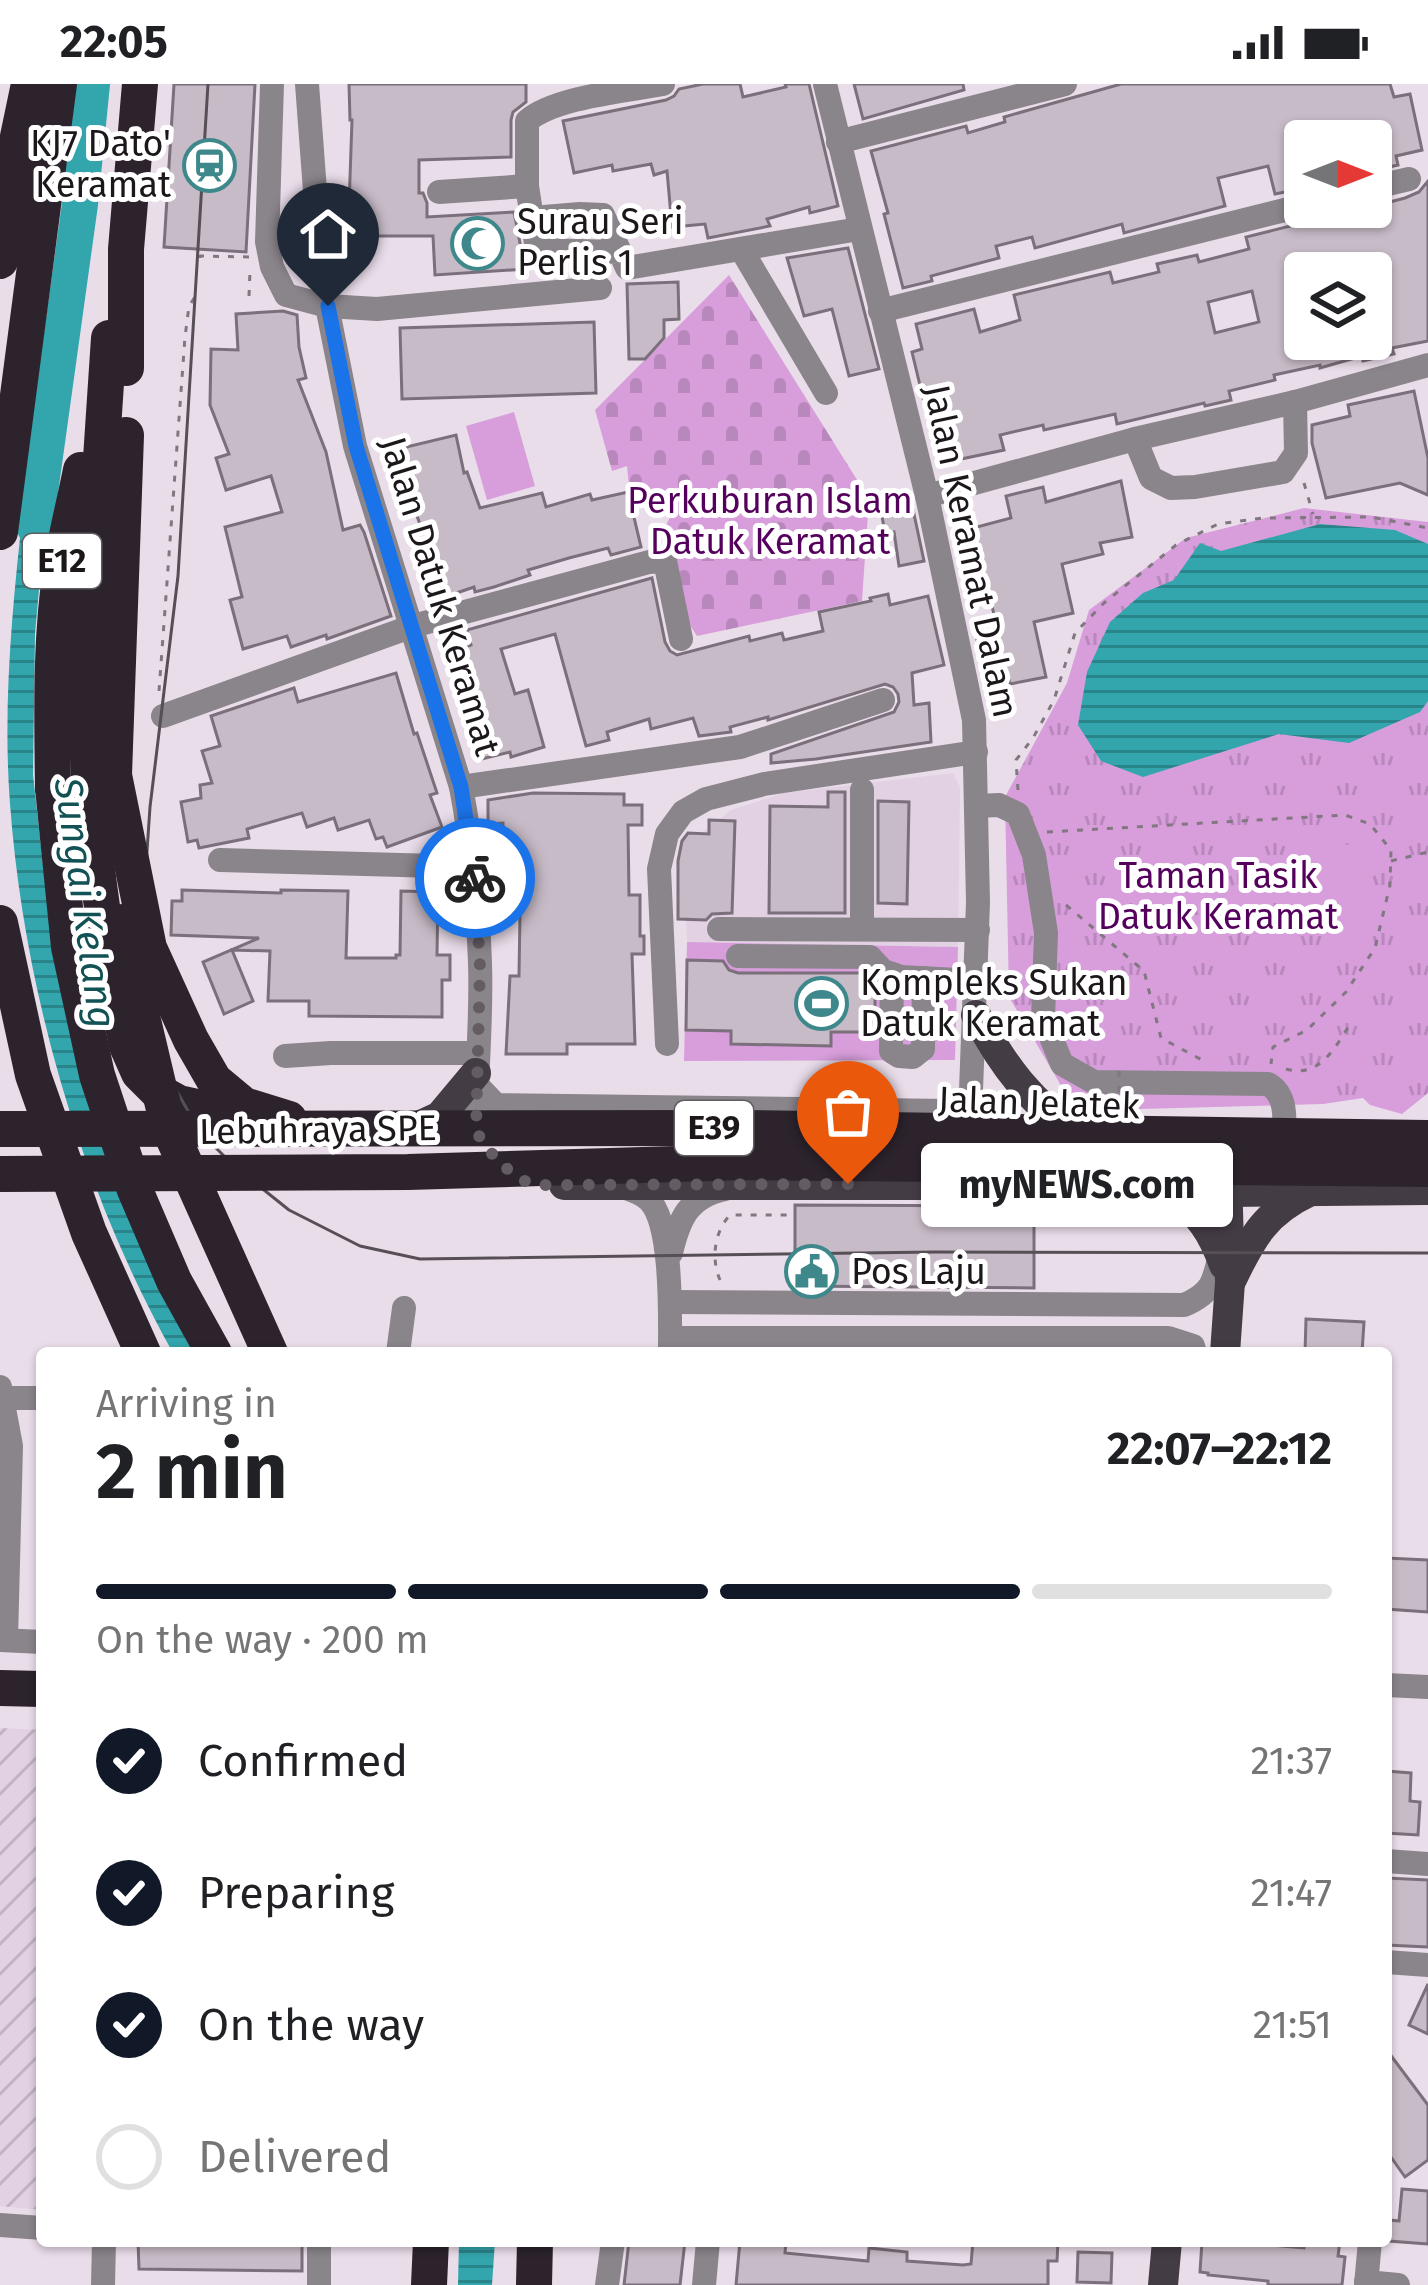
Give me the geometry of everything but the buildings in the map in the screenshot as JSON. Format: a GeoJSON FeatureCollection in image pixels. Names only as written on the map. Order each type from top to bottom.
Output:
{"type":"FeatureCollection","features":[{"type":"Feature","properties":{"kind":"highway"},"geometry":{"type":"LineString","coordinates":[[0,261],[29,84]]}},
{"type":"Feature","properties":{"kind":"highway","name":"E12"},"geometry":{"type":"LineString","coordinates":[[0,532],[59,84]]}},
{"type":"Feature","properties":{"kind":"highway","name":"E12"},"geometry":{"type":"LineString","coordinates":[[140,84],[126,249],[62,563],[52,684],[53,788],[69,947],[98,1075],[135,1190],[174,1281],[211,1347]]}},
{"type":"Feature","properties":{"kind":"highway"},"geometry":{"type":"LineString","coordinates":[[0,386],[54,136]]}},
{"type":"Feature","properties":{"kind":"highway"},"geometry":{"type":"LineString","coordinates":[[126,249],[126,434],[114,775],[124,937],[168,1126],[267,1347]]}},
{"type":"Feature","properties":{"kind":"highway"},"geometry":{"type":"LineString","coordinates":[[109,338],[85,700],[92,833],[127,1046],[139,1073],[179,1103],[277,1124]]}},
{"type":"Feature","properties":{"kind":"highway"},"geometry":{"type":"LineString","coordinates":[[114,775],[149,948],[214,1080],[244,1105],[298,1121],[743,1128]]}},
{"type":"Feature","properties":{"kind":"highway"},"geometry":{"type":"LineString","coordinates":[[0,923],[33,1076],[88,1233],[140,1347]]}},
{"type":"Feature","properties":{"kind":"highway","name":"Lebuhraya SPE"},"geometry":{"type":"LineString","coordinates":[[0,1127],[743,1128],[1428,1139]]}},
{"type":"Feature","properties":{"kind":"highway","name":"Lebuhraya SPE"},"geometry":{"type":"LineString","coordinates":[[0,1173],[408,1172],[744,1162],[1428,1169]]}},
{"type":"Feature","properties":{"kind":"highway"},"geometry":{"type":"LineString","coordinates":[[0,1193],[408,1172]]}},
{"type":"Feature","properties":{"kind":"highway"},"geometry":{"type":"LineString","coordinates":[[0,1688],[36,1689]]}},
{"type":"Feature","properties":{"kind":"highway"},"geometry":{"type":"LineString","coordinates":[[0,1711],[36,1712]]}},
{"type":"Feature","properties":{"kind":"highway"},"geometry":{"type":"LineString","coordinates":[[429,2285],[431,2247]]}},
{"type":"Feature","properties":{"kind":"highway"},"geometry":{"type":"LineString","coordinates":[[533,2285],[535,2247]]}},
{"type":"Feature","properties":{"kind":"main road"},"geometry":{"type":"LineString","coordinates":[[976,1015],[1024,1090],[1058,1120],[1099,1146]]}},
{"type":"Feature","properties":{"kind":"main road"},"geometry":{"type":"LineString","coordinates":[[403,1131],[440,1116],[476,1070]]}},
{"type":"Feature","properties":{"kind":"main road","name":"Jalan Jelatek"},"geometry":{"type":"LineString","coordinates":[[0,1127],[277,1124],[403,1131],[1099,1146],[1428,1139]]}},
{"type":"Feature","properties":{"kind":"main road"},"geometry":{"type":"LineString","coordinates":[[476,1131],[507,1172],[532,1185]]}},
{"type":"Feature","properties":{"kind":"main road"},"geometry":{"type":"LineString","coordinates":[[1188,1145],[1219,1161],[1226,1171],[1225,1347]]}},
{"type":"Feature","properties":{"kind":"main road"},"geometry":{"type":"LineString","coordinates":[[0,1173],[184,1172],[532,1185],[1428,1190]]}},
{"type":"Feature","properties":{"kind":"main road"},"geometry":{"type":"LineString","coordinates":[[1172,1192],[1202,1218],[1225,1268]]}},
{"type":"Feature","properties":{"kind":"main road"},"geometry":{"type":"LineString","coordinates":[[1225,1268],[1247,1248],[1268,1217],[1309,1192]]}},
{"type":"Feature","properties":{"kind":"main road"},"geometry":{"type":"LineString","coordinates":[[1163,2285],[1166,2247]]}},
{"type":"Feature","properties":{"kind":"street"},"geometry":{"type":"LineString","coordinates":[[272,84],[267,242],[272,267],[286,295],[328,306],[377,309],[601,288]]}},
{"type":"Feature","properties":{"kind":"street","name":"Jalan Datuk Keramat"},"geometry":{"type":"LineString","coordinates":[[307,84],[319,244],[356,446],[461,787],[474,868],[480,966],[476,1131]]}},
{"type":"Feature","properties":{"kind":"street"},"geometry":{"type":"LineString","coordinates":[[539,84],[543,110]]}},
{"type":"Feature","properties":{"kind":"street"},"geometry":{"type":"LineString","coordinates":[[663,84],[564,103],[527,121],[527,185],[537,250],[624,260],[741,249],[859,229]]}},
{"type":"Feature","properties":{"kind":"street","name":"Jalan Keramat Dalam"},"geometry":{"type":"LineString","coordinates":[[825,84],[927,496],[970,694],[976,752],[978,930],[967,1185]]}},
{"type":"Feature","properties":{"kind":"street"},"geometry":{"type":"LineString","coordinates":[[838,142],[1065,84]]}},
{"type":"Feature","properties":{"kind":"street"},"geometry":{"type":"LineString","coordinates":[[1392,183],[1409,179]]}},
{"type":"Feature","properties":{"kind":"street"},"geometry":{"type":"LineString","coordinates":[[439,192],[527,185]]}},
{"type":"Feature","properties":{"kind":"street"},"geometry":{"type":"LineString","coordinates":[[880,310],[1284,210]]}},
{"type":"Feature","properties":{"kind":"street"},"geometry":{"type":"LineString","coordinates":[[532,218],[603,215],[624,260]]}},
{"type":"Feature","properties":{"kind":"street"},"geometry":{"type":"LineString","coordinates":[[741,249],[826,393]]}},
{"type":"Feature","properties":{"kind":"street"},"geometry":{"type":"LineString","coordinates":[[927,496],[1428,365]]}},
{"type":"Feature","properties":{"kind":"street"},"geometry":{"type":"LineString","coordinates":[[1135,439],[1151,478],[1171,488],[1283,472],[1296,453],[1294,402]]}},
{"type":"Feature","properties":{"kind":"street"},"geometry":{"type":"LineString","coordinates":[[163,716],[413,626],[649,562],[664,562],[681,638]]}},
{"type":"Feature","properties":{"kind":"street"},"geometry":{"type":"LineString","coordinates":[[461,787],[740,747],[883,700]]}},
{"type":"Feature","properties":{"kind":"street"},"geometry":{"type":"LineString","coordinates":[[740,747],[764,784]]}},
{"type":"Feature","properties":{"kind":"street"},"geometry":{"type":"LineString","coordinates":[[668,1045],[659,869],[667,834],[683,812],[706,799],[764,784],[976,752]]}},
{"type":"Feature","properties":{"kind":"street"},"geometry":{"type":"LineString","coordinates":[[862,790],[862,929]]}},
{"type":"Feature","properties":{"kind":"street"},"geometry":{"type":"LineString","coordinates":[[977,806],[999,805],[1018,814],[1036,867],[1046,933],[1043,1018],[1062,1064],[1094,1082],[1268,1084],[1282,1098],[1284,1144]]}},
{"type":"Feature","properties":{"kind":"street"},"geometry":{"type":"LineString","coordinates":[[220,860],[474,868]]}},
{"type":"Feature","properties":{"kind":"street"},"geometry":{"type":"LineString","coordinates":[[719,929],[978,930]]}},
{"type":"Feature","properties":{"kind":"street"},"geometry":{"type":"LineString","coordinates":[[738,956],[870,957],[883,971],[901,977],[976,981]]}},
{"type":"Feature","properties":{"kind":"street"},"geometry":{"type":"LineString","coordinates":[[892,974],[891,1051],[899,1056],[913,1057],[922,1049],[924,978]]}},
{"type":"Feature","properties":{"kind":"street"},"geometry":{"type":"LineString","coordinates":[[285,1056],[331,1052],[476,1070],[496,1105],[948,1111],[971,1093]]}},
{"type":"Feature","properties":{"kind":"street"},"geometry":{"type":"LineString","coordinates":[[615,1184],[648,1199],[656,1210],[668,1264],[670,1346],[1168,1338],[1193,1347]]}},
{"type":"Feature","properties":{"kind":"street"},"geometry":{"type":"LineString","coordinates":[[668,1264],[684,1211],[710,1192],[745,1184]]}},
{"type":"Feature","properties":{"kind":"street"},"geometry":{"type":"LineString","coordinates":[[670,1302],[1184,1305],[1203,1297],[1225,1268]]}},
{"type":"Feature","properties":{"kind":"street"},"geometry":{"type":"LineString","coordinates":[[399,1347],[404,1308]]}},
{"type":"Feature","properties":{"kind":"street"},"geometry":{"type":"LineString","coordinates":[[36,1397],[1,1394],[10,1446],[3,1640],[36,1642]]}},
{"type":"Feature","properties":{"kind":"street"},"geometry":{"type":"LineString","coordinates":[[1392,1684],[1428,1687]]}},
{"type":"Feature","properties":{"kind":"street"},"geometry":{"type":"LineString","coordinates":[[1392,1861],[1428,1864]]}},
{"type":"Feature","properties":{"kind":"street"},"geometry":{"type":"LineString","coordinates":[[1392,1962],[1428,1965]]}},
{"type":"Feature","properties":{"kind":"street"},"geometry":{"type":"LineString","coordinates":[[0,2225],[36,2228]]}},
{"type":"Feature","properties":{"kind":"street"},"geometry":{"type":"LineString","coordinates":[[103,2285],[104,2247]]}},
{"type":"Feature","properties":{"kind":"street"},"geometry":{"type":"LineString","coordinates":[[117,2247],[117,2285]]}},
{"type":"Feature","properties":{"kind":"street"},"geometry":{"type":"LineString","coordinates":[[319,2285],[320,2247]]}},
{"type":"Feature","properties":{"kind":"street"},"geometry":{"type":"LineString","coordinates":[[607,2285],[612,2247]]}},
{"type":"Feature","properties":{"kind":"street"},"geometry":{"type":"LineString","coordinates":[[704,2285],[707,2247]]}},
{"type":"Feature","properties":{"kind":"street"},"geometry":{"type":"LineString","coordinates":[[1369,2247],[1366,2284],[1398,2285]]}},
{"type":"Feature","properties":{"kind":"path"},"geometry":{"type":"LineString","coordinates":[[200,258],[250,257]]}},
{"type":"Feature","properties":{"kind":"path"},"geometry":{"type":"LineString","coordinates":[[163,716],[158,700],[185,337],[189,306],[197,294]]}},
{"type":"Feature","properties":{"kind":"path"},"geometry":{"type":"LineString","coordinates":[[1283,472],[1304,483],[1314,516]]}},
{"type":"Feature","properties":{"kind":"path"},"geometry":{"type":"LineString","coordinates":[[1018,790],[1016,760],[1034,739],[1054,700],[1075,633],[1176,545],[1218,524],[1262,518],[1371,517],[1428,529]]}},
{"type":"Feature","properties":{"kind":"path"},"geometry":{"type":"LineString","coordinates":[[1216,1068],[1162,1038],[1144,971],[1084,922],[1036,867],[1044,832],[1345,815],[1370,824],[1391,850],[1390,885],[1376,948],[1346,992],[1307,1030],[1273,1047],[1270,1065],[1299,1073],[1325,1063],[1352,1023]]}},
{"type":"Feature","properties":{"kind":"path"},"geometry":{"type":"LineString","coordinates":[[1390,861],[1428,852]]}},
{"type":"Feature","properties":{"kind":"path"},"geometry":{"type":"LineString","coordinates":[[731,1293],[718,1278],[714,1262],[720,1226],[730,1215],[795,1215]]}},
{"type":"Feature","properties":{"kind":"shaded area"},"geometry":{"type":"Polygon","coordinates":[[[953,773],[960,788],[958,947],[687,942],[684,870],[698,836],[731,810],[784,793],[953,773]]]}},
{"type":"Feature","properties":{"kind":"shaded area"},"geometry":{"type":"Polygon","coordinates":[[[712,1344],[1168,1344],[1168,1347],[712,1344]]]}},
{"type":"Feature","properties":{"kind":"shaded area"},"geometry":{"type":"Polygon","coordinates":[[[0,1728],[36,1730],[36,2209],[0,2206],[0,1728]]]}},
{"type":"Feature","properties":{"kind":"green space","name":"Perkuburan Islam Datuk Keramat"},"geometry":{"type":"Polygon","coordinates":[[[729,275],[869,499],[862,601],[697,636],[649,562],[676,504],[630,497],[627,466],[612,471],[595,410],[729,275]]]}},
{"type":"Feature","properties":{"kind":"green space"},"geometry":{"type":"Polygon","coordinates":[[[514,412],[535,486],[487,500],[466,426],[514,412]]]}},
{"type":"Feature","properties":{"kind":"green space","name":"Taman Tasik Datuk Keramat"},"geometry":{"type":"Polygon","coordinates":[[[1304,508],[1428,522],[1428,1093],[1402,1114],[1370,1105],[1363,1098],[1323,1104],[1140,1109],[1066,1094],[1009,997],[1005,797],[1067,683],[1089,610],[1186,538],[1304,508]]]}},
{"type":"Feature","properties":{"kind":"green space"},"geometry":{"type":"Polygon","coordinates":[[[1298,843],[1360,845],[1357,937],[1294,935],[1298,843]]]}},
{"type":"Feature","properties":{"kind":"green space","name":"Kompleks Sukan Datuk Keramat"},"geometry":{"type":"Polygon","coordinates":[[[687,942],[958,947],[955,1060],[684,1061],[687,942]]]}},
{"type":"Feature","properties":{"kind":"water"},"geometry":{"type":"Polygon","coordinates":[[[26,484],[53,484],[35,634],[33,775],[51,936],[197,1347],[170,1347],[140,1290],[85,1157],[43,1017],[17,875],[10,804],[7,724],[26,484]]]}},
{"type":"Feature","properties":{"kind":"water"},"geometry":{"type":"Polygon","coordinates":[[[1320,524],[1395,530],[1428,544],[1428,701],[1420,712],[1349,743],[1279,734],[1143,777],[1101,761],[1078,725],[1087,672],[1110,622],[1143,593],[1174,580],[1200,543],[1221,551],[1320,524]]]}},
{"type":"Feature","properties":{"kind":"water"},"geometry":{"type":"Polygon","coordinates":[[[459,2247],[495,2247],[492,2285],[458,2285],[459,2247]]]}},
{"type":"Feature","properties":{"kind":"waterway","name":"Sungai Kelang"},"geometry":{"type":"LineString","coordinates":[[35,528],[92,84]]}},
{"type":"Feature","properties":{"kind":"tram line"},"geometry":{"type":"LineString","coordinates":[[208,84],[178,576],[150,807],[142,925],[149,1012],[171,1081],[200,1132],[234,1166],[289,1210],[360,1246],[420,1259],[936,1252],[1428,1253]]}},
{"type":"Feature","properties":{"kind":"way so far"},"geometry":{"type":"LineString","coordinates":[[475,878],[480,966],[476,1131],[507,1172],[532,1185],[848,1184]]}},
{"type":"Feature","properties":{"kind":"place","name":"KJ7 Dato' Keramat"},"geometry":{"type":"Point","coordinates":[210,165]}},
{"type":"Feature","properties":{"kind":"place","name":"Surau Seri Perlis 1"},"geometry":{"type":"Point","coordinates":[478,243]}},
{"type":"Feature","properties":{"kind":"place","name":"Kompleks Sukan Datuk Keramat"},"geometry":{"type":"Point","coordinates":[821,1004]}},
{"type":"Feature","properties":{"kind":"place","name":"myNEWS.com"},"geometry":{"type":"Point","coordinates":[848,1184]}},
{"type":"Feature","properties":{"kind":"place","name":"Pos Laju"},"geometry":{"type":"Point","coordinates":[812,1272]}},
{"type":"Feature","properties":{"kind":"route"},"geometry":{"type":"LineString","coordinates":[[328,306],[356,446],[461,787],[475,878]]}}]}
